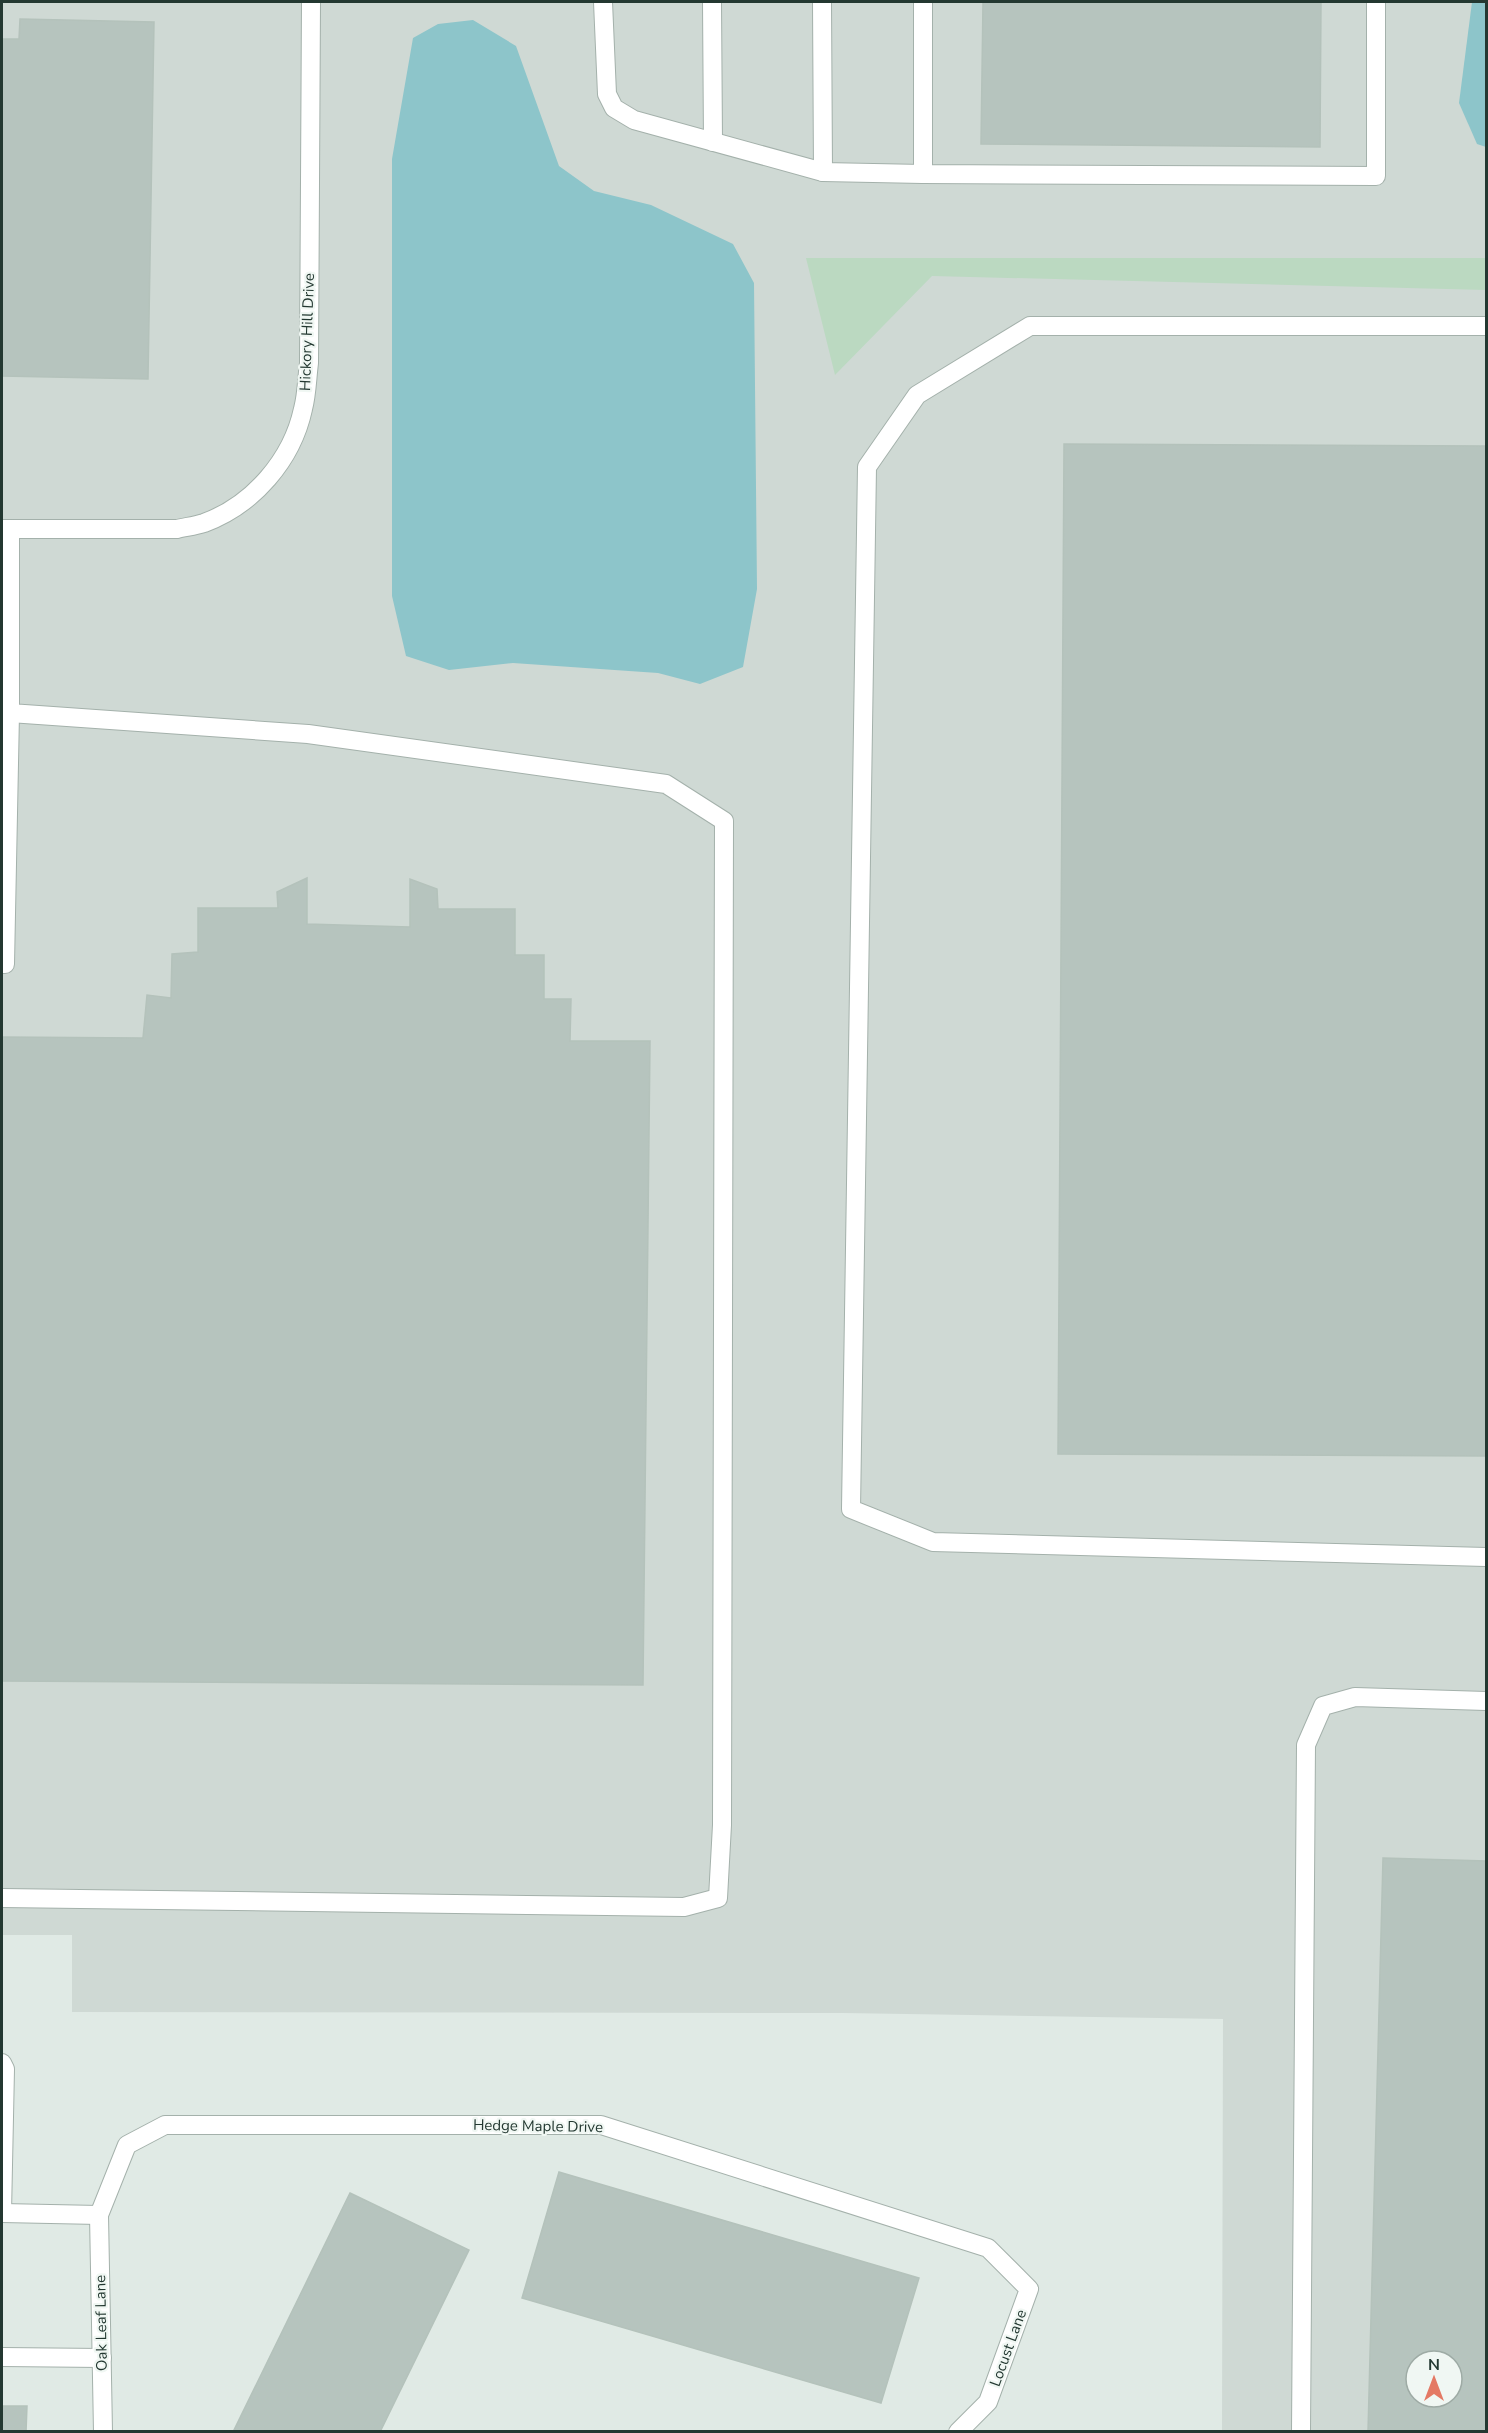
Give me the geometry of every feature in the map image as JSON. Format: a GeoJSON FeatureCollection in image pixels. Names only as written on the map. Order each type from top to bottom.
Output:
{"type":"FeatureCollection","features":[{"type":"Feature","properties":{"kind":"street","name":"Hickory Hill Drive"},"geometry":{"type":"LineString","coordinates":[[6,529],[177,529],[204,523],[243,502],[264,485],[289,448],[303,410],[309,363],[311,2]]}},
{"type":"Feature","properties":{"kind":"street"},"geometry":{"type":"LineString","coordinates":[[603,2],[607,94],[614,108],[634,120],[823,172],[1376,176],[1376,2]]}},
{"type":"Feature","properties":{"kind":"street"},"geometry":{"type":"LineString","coordinates":[[712,2],[713,142]]}},
{"type":"Feature","properties":{"kind":"street"},"geometry":{"type":"LineString","coordinates":[[822,2],[823,172]]}},
{"type":"Feature","properties":{"kind":"street"},"geometry":{"type":"LineString","coordinates":[[923,2],[923,174]]}},
{"type":"Feature","properties":{"kind":"street"},"geometry":{"type":"LineString","coordinates":[[1486,326],[1030,326],[917,395],[867,467],[851,1509],[933,1542],[1486,1557]]}},
{"type":"Feature","properties":{"kind":"street"},"geometry":{"type":"LineString","coordinates":[[2,964],[5,964],[10,713],[6,529]]}},
{"type":"Feature","properties":{"kind":"street"},"geometry":{"type":"LineString","coordinates":[[2,1898],[684,1907],[718,1898],[722,1825],[724,821],[666,784],[308,734],[10,713]]}},
{"type":"Feature","properties":{"kind":"street"},"geometry":{"type":"LineString","coordinates":[[1301,2432],[1306,1745],[1323,1706],[1355,1697],[1486,1701]]}},
{"type":"Feature","properties":{"kind":"street"},"geometry":{"type":"LineString","coordinates":[[2,2063],[5,2068],[2,2213],[99,2215]]}},
{"type":"Feature","properties":{"kind":"street","name":"Hedge Maple Drive"},"geometry":{"type":"LineString","coordinates":[[99,2215],[127,2145],[165,2125],[601,2125],[988,2248],[1029,2289]]}},
{"type":"Feature","properties":{"kind":"street","name":"Oak Leaf Lane"},"geometry":{"type":"LineString","coordinates":[[99,2215],[103,2432]]}},
{"type":"Feature","properties":{"kind":"street","name":"Locust Lane"},"geometry":{"type":"LineString","coordinates":[[958,2432],[988,2402],[1029,2289]]}},
{"type":"Feature","properties":{"kind":"street"},"geometry":{"type":"LineString","coordinates":[[2,2357],[102,2358]]}},
{"type":"Feature","properties":{"kind":"shaded area"},"geometry":{"type":"Polygon","coordinates":[[[2,2],[1486,2],[1486,2431],[1222,2431],[1223,2019],[843,2013],[72,2012],[72,1935],[2,1935],[2,2]]]}},
{"type":"Feature","properties":{"kind":"green space"},"geometry":{"type":"Polygon","coordinates":[[[806,258],[1486,258],[1486,290],[932,276],[835,375],[806,258]]]}},
{"type":"Feature","properties":{"kind":"water"},"geometry":{"type":"Polygon","coordinates":[[[1472,2],[1486,2],[1486,147],[1477,144],[1459,103],[1472,2]]]}},
{"type":"Feature","properties":{"kind":"water"},"geometry":{"type":"Polygon","coordinates":[[[473,20],[516,46],[559,166],[594,191],[651,205],[733,244],[754,283],[757,589],[743,667],[700,684],[658,673],[513,663],[449,670],[406,656],[392,596],[392,159],[413,38],[438,24],[473,20]]]}},
{"type":"Feature","properties":{"kind":"building"},"geometry":{"type":"Polygon","coordinates":[[[983,2],[1321,2],[1320,147],[981,144],[983,2]]]}},
{"type":"Feature","properties":{"kind":"building"},"geometry":{"type":"Polygon","coordinates":[[[20,19],[154,22],[148,379],[2,376],[2,39],[19,39],[20,19]]]}},
{"type":"Feature","properties":{"kind":"building"},"geometry":{"type":"Polygon","coordinates":[[[1064,444],[1486,446],[1486,1456],[1058,1454],[1064,444]]]}},
{"type":"Feature","properties":{"kind":"building"},"geometry":{"type":"Polygon","coordinates":[[[307,878],[307,924],[410,927],[410,879],[437,889],[438,909],[515,909],[515,955],[544,955],[544,999],[571,999],[570,1041],[650,1041],[643,1685],[2,1681],[2,1037],[143,1038],[147,995],[171,998],[172,954],[198,952],[198,908],[278,908],[277,892],[307,878]]]}},
{"type":"Feature","properties":{"kind":"building"},"geometry":{"type":"Polygon","coordinates":[[[1383,1858],[1486,1861],[1486,2432],[1368,2432],[1383,1858]]]}},
{"type":"Feature","properties":{"kind":"building"},"geometry":{"type":"Polygon","coordinates":[[[559,2172],[919,2278],[881,2403],[522,2298],[559,2172]]]}},
{"type":"Feature","properties":{"kind":"building"},"geometry":{"type":"Polygon","coordinates":[[[350,2193],[469,2250],[380,2432],[233,2432],[350,2193]]]}},
{"type":"Feature","properties":{"kind":"building"},"geometry":{"type":"Polygon","coordinates":[[[2,2406],[27,2406],[26,2432],[2,2432],[2,2406]]]}}]}
